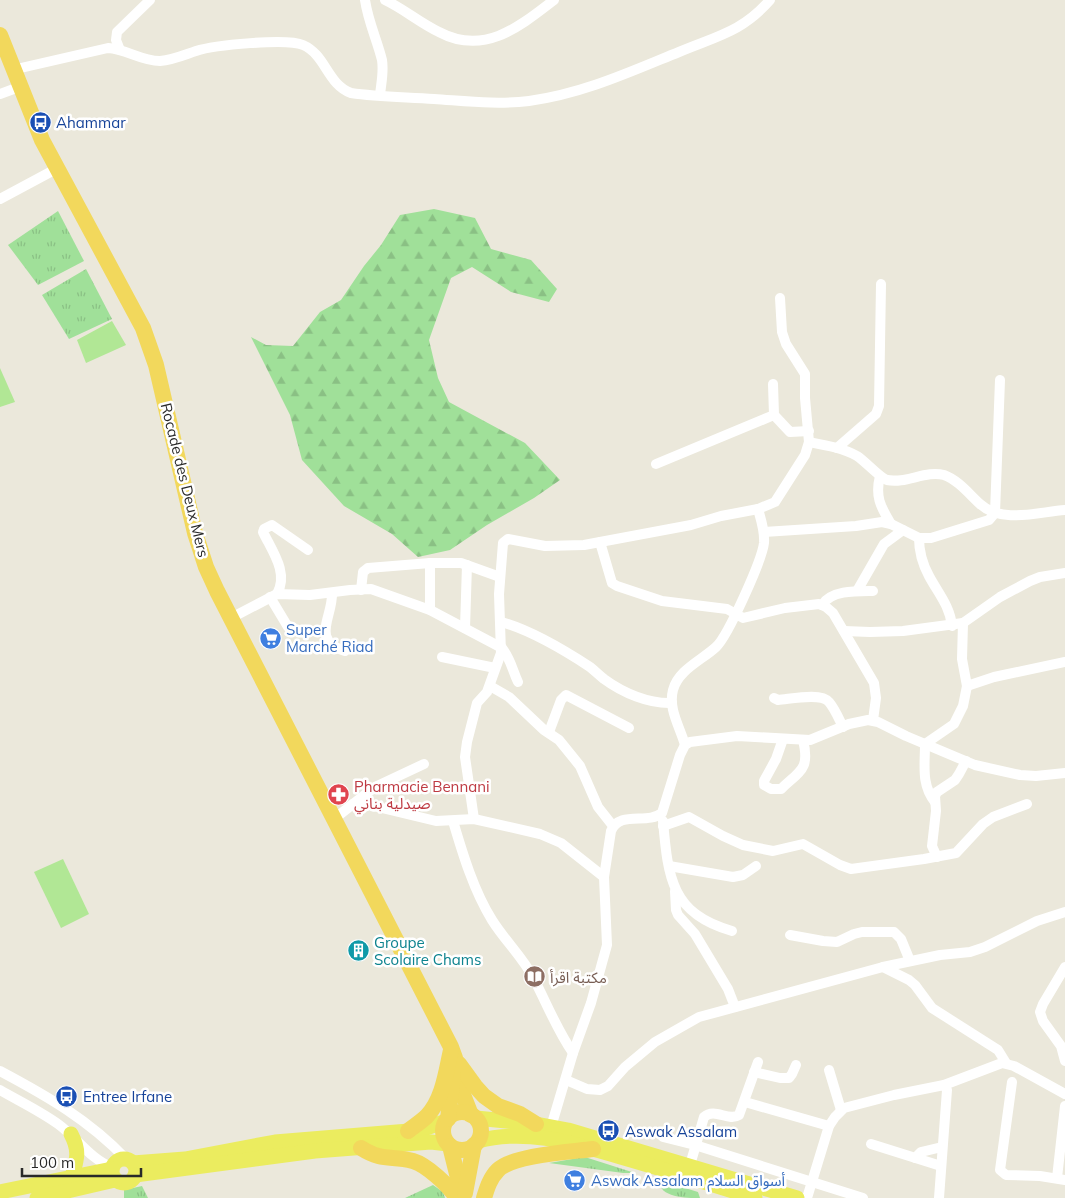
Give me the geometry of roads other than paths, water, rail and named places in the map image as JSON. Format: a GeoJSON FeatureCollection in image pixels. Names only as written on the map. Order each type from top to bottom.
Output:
{"type":"FeatureCollection","features":[{"type":"Feature","properties":{"kind":"highway","name":"Rocade des Deux Mers"},"geometry":{"type":"LineString","coordinates":[[1,41],[19,87],[56,169],[143,328],[156,365],[195,533],[206,567],[453,1053],[460,1087],[481,1129],[476,1143],[464,1198]]}},
{"type":"Feature","properties":{"kind":"highway","name":"Rocade des Deux Mers"},"geometry":{"type":"LineString","coordinates":[[453,1053],[454,1072],[447,1120],[443,1130],[464,1198]]}},
{"type":"Feature","properties":{"kind":"highway"},"geometry":{"type":"LineString","coordinates":[[453,1053],[484,1096],[498,1106],[520,1114],[543,1126]]}},
{"type":"Feature","properties":{"kind":"highway"},"geometry":{"type":"LineString","coordinates":[[408,1131],[427,1116],[436,1103],[453,1053]]}},
{"type":"Feature","properties":{"kind":"highway"},"geometry":{"type":"LineString","coordinates":[[447,1120],[459,1112],[474,1117]]}},
{"type":"Feature","properties":{"kind":"highway"},"geometry":{"type":"LineString","coordinates":[[449,1145],[464,1150],[476,1143]]}},
{"type":"Feature","properties":{"kind":"highway"},"geometry":{"type":"LineString","coordinates":[[361,1148],[376,1156],[413,1161],[423,1166],[451,1190],[457,1198]]}},
{"type":"Feature","properties":{"kind":"highway"},"geometry":{"type":"LineString","coordinates":[[484,1198],[493,1176],[498,1169],[507,1164],[534,1157],[593,1149]]}},
{"type":"Feature","properties":{"kind":"main road"},"geometry":{"type":"LineString","coordinates":[[474,1117],[543,1126],[585,1134],[797,1198]]}},
{"type":"Feature","properties":{"kind":"main road"},"geometry":{"type":"LineString","coordinates":[[132,1166],[186,1159],[275,1142],[431,1128],[447,1120]]}},
{"type":"Feature","properties":{"kind":"main road"},"geometry":{"type":"LineString","coordinates":[[71,1134],[78,1154],[72,1177]]}},
{"type":"Feature","properties":{"kind":"main road"},"geometry":{"type":"LineString","coordinates":[[476,1143],[495,1136],[539,1137],[593,1149],[755,1198]]}},
{"type":"Feature","properties":{"kind":"main road"},"geometry":{"type":"LineString","coordinates":[[113,1172],[117,1161],[132,1166],[431,1142],[449,1145]]}},
{"type":"Feature","properties":{"kind":"main road"},"geometry":{"type":"LineString","coordinates":[[113,1172],[121,1183],[127,1183],[132,1180],[132,1166]]}},
{"type":"Feature","properties":{"kind":"main road"},"geometry":{"type":"LineString","coordinates":[[0,1192],[72,1177],[113,1172]]}},
{"type":"Feature","properties":{"kind":"main road"},"geometry":{"type":"LineString","coordinates":[[41,1197],[113,1172]]}},
{"type":"Feature","properties":{"kind":"street"},"geometry":{"type":"LineString","coordinates":[[120,50],[116,40],[117,32],[150,0]]}},
{"type":"Feature","properties":{"kind":"street"},"geometry":{"type":"LineString","coordinates":[[366,0],[369,23],[382,61],[380,95]]}},
{"type":"Feature","properties":{"kind":"street"},"geometry":{"type":"LineString","coordinates":[[385,0],[438,32],[456,39],[467,40],[495,38],[508,33],[554,0]]}},
{"type":"Feature","properties":{"kind":"street"},"geometry":{"type":"LineString","coordinates":[[12,70],[100,50],[120,50],[140,58],[160,61],[175,59],[197,51],[218,47],[296,43],[303,45],[313,52],[340,88],[351,93],[507,102],[529,101],[598,85],[732,31],[755,17],[770,0]]}},
{"type":"Feature","properties":{"kind":"street"},"geometry":{"type":"LineString","coordinates":[[0,94],[19,87]]}},
{"type":"Feature","properties":{"kind":"street"},"geometry":{"type":"LineString","coordinates":[[0,199],[56,169]]}},
{"type":"Feature","properties":{"kind":"street"},"geometry":{"type":"LineString","coordinates":[[838,448],[876,414],[879,406],[881,284]]}},
{"type":"Feature","properties":{"kind":"street"},"geometry":{"type":"LineString","coordinates":[[474,820],[465,758],[466,749],[477,703],[490,686],[502,648],[500,577],[502,546],[506,539],[554,547],[584,545],[691,525],[721,516],[758,509],[769,505],[779,498],[805,455],[809,436],[805,398],[806,374],[786,344],[782,332],[780,298]]}},
{"type":"Feature","properties":{"kind":"street"},"geometry":{"type":"LineString","coordinates":[[764,532],[856,526],[882,522],[891,524],[919,538],[931,538],[989,520],[996,514],[1000,380]]}},
{"type":"Feature","properties":{"kind":"street"},"geometry":{"type":"LineString","coordinates":[[773,384],[774,415],[790,432],[809,436],[856,456],[884,479],[891,480],[929,475],[945,476],[957,483],[982,506],[996,514],[1017,515],[1065,510]]}},
{"type":"Feature","properties":{"kind":"street"},"geometry":{"type":"LineString","coordinates":[[656,464],[774,415]]}},
{"type":"Feature","properties":{"kind":"street"},"geometry":{"type":"LineString","coordinates":[[880,476],[877,488],[878,496],[881,507],[891,524]]}},
{"type":"Feature","properties":{"kind":"street"},"geometry":{"type":"LineString","coordinates":[[685,745],[675,718],[672,703],[673,688],[678,679],[718,646],[736,613],[763,552],[764,532],[758,509]]}},
{"type":"Feature","properties":{"kind":"street"},"geometry":{"type":"LineString","coordinates":[[232,618],[274,596],[282,586],[283,577],[263,532],[264,529],[272,525],[308,550]]}},
{"type":"Feature","properties":{"kind":"street"},"geometry":{"type":"LineString","coordinates":[[857,591],[884,544],[903,530]]}},
{"type":"Feature","properties":{"kind":"street"},"geometry":{"type":"LineString","coordinates":[[919,538],[919,549],[928,574],[947,605],[951,614],[952,626]]}},
{"type":"Feature","properties":{"kind":"street"},"geometry":{"type":"LineString","coordinates":[[600,542],[611,581],[617,586],[662,602],[727,609],[743,618],[803,605],[822,605],[833,613],[874,682],[876,698],[873,720]]}},
{"type":"Feature","properties":{"kind":"street"},"geometry":{"type":"LineString","coordinates":[[361,590],[363,572],[368,568],[430,563],[461,563],[500,577]]}},
{"type":"Feature","properties":{"kind":"street"},"geometry":{"type":"LineString","coordinates":[[430,563],[430,610]]}},
{"type":"Feature","properties":{"kind":"street"},"geometry":{"type":"LineString","coordinates":[[465,628],[467,565]]}},
{"type":"Feature","properties":{"kind":"street"},"geometry":{"type":"LineString","coordinates":[[844,631],[884,632],[963,624],[1000,598],[1030,582],[1040,577],[1065,573]]}},
{"type":"Feature","properties":{"kind":"street"},"geometry":{"type":"LineString","coordinates":[[274,596],[310,595],[371,589],[430,610],[502,648],[509,657],[518,682]]}},
{"type":"Feature","properties":{"kind":"street"},"geometry":{"type":"LineString","coordinates":[[822,605],[826,600],[834,596],[857,591],[873,591]]}},
{"type":"Feature","properties":{"kind":"street"},"geometry":{"type":"LineString","coordinates":[[332,593],[332,601],[324,631],[327,639],[335,648],[345,651]]}},
{"type":"Feature","properties":{"kind":"street"},"geometry":{"type":"LineString","coordinates":[[274,596],[288,627]]}},
{"type":"Feature","properties":{"kind":"street"},"geometry":{"type":"LineString","coordinates":[[501,622],[513,625],[563,650],[606,680],[639,698],[665,704],[672,703]]}},
{"type":"Feature","properties":{"kind":"street"},"geometry":{"type":"LineString","coordinates":[[925,744],[954,724],[963,706],[967,686],[962,659],[963,624]]}},
{"type":"Feature","properties":{"kind":"street"},"geometry":{"type":"LineString","coordinates":[[442,657],[495,668]]}},
{"type":"Feature","properties":{"kind":"street"},"geometry":{"type":"LineString","coordinates":[[967,686],[994,677],[1065,662]]}},
{"type":"Feature","properties":{"kind":"street"},"geometry":{"type":"LineString","coordinates":[[490,686],[510,697],[544,730],[559,740],[580,766],[598,807],[613,826]]}},
{"type":"Feature","properties":{"kind":"street"},"geometry":{"type":"LineString","coordinates":[[549,732],[561,700],[566,695],[629,728]]}},
{"type":"Feature","properties":{"kind":"street"},"geometry":{"type":"LineString","coordinates":[[774,698],[778,700],[819,696],[830,703],[843,727]]}},
{"type":"Feature","properties":{"kind":"street"},"geometry":{"type":"LineString","coordinates":[[735,1007],[728,989],[695,934],[678,915],[676,910],[662,812],[676,764],[685,745],[693,741],[737,736],[802,740],[816,739],[859,721],[873,720],[974,765],[1020,775],[1036,776],[1065,773]]}},
{"type":"Feature","properties":{"kind":"street"},"geometry":{"type":"LineString","coordinates":[[783,739],[776,759],[764,781],[764,786],[781,788],[803,768],[807,758],[802,740]]}},
{"type":"Feature","properties":{"kind":"street"},"geometry":{"type":"LineString","coordinates":[[925,744],[925,780],[928,793],[935,802]]}},
{"type":"Feature","properties":{"kind":"street"},"geometry":{"type":"LineString","coordinates":[[938,857],[932,846],[937,792],[955,780],[966,761]]}},
{"type":"Feature","properties":{"kind":"street"},"geometry":{"type":"LineString","coordinates":[[334,819],[375,787],[424,764]]}},
{"type":"Feature","properties":{"kind":"street"},"geometry":{"type":"LineString","coordinates":[[352,804],[368,803],[429,820],[453,822],[474,820],[506,825],[552,838],[566,846],[604,877]]}},
{"type":"Feature","properties":{"kind":"street"},"geometry":{"type":"LineString","coordinates":[[663,826],[689,818],[743,845],[772,851],[803,844],[840,865],[851,869],[956,853],[983,824],[993,817],[1027,804]]}},
{"type":"Feature","properties":{"kind":"street"},"geometry":{"type":"LineString","coordinates":[[543,1126],[566,1080],[573,1053],[591,1003],[607,945],[604,877],[607,847],[613,826],[619,821],[629,818],[653,817],[662,812]]}},
{"type":"Feature","properties":{"kind":"street"},"geometry":{"type":"LineString","coordinates":[[453,822],[485,908],[499,931],[522,958],[534,978],[562,1037],[573,1053]]}},
{"type":"Feature","properties":{"kind":"street"},"geometry":{"type":"LineString","coordinates":[[669,866],[733,877],[743,875],[756,866]]}},
{"type":"Feature","properties":{"kind":"street"},"geometry":{"type":"LineString","coordinates":[[674,889],[690,910],[698,917],[718,927],[732,931]]}},
{"type":"Feature","properties":{"kind":"street"},"geometry":{"type":"LineString","coordinates":[[566,1080],[587,1089],[604,1088],[641,1053],[669,1033],[699,1018],[883,967],[940,955],[970,952],[985,947],[1037,921],[1065,912]]}},
{"type":"Feature","properties":{"kind":"street"},"geometry":{"type":"LineString","coordinates":[[790,935],[837,942],[850,935],[862,932],[894,932],[901,939],[910,961]]}},
{"type":"Feature","properties":{"kind":"street"},"geometry":{"type":"LineString","coordinates":[[1065,966],[1040,1012],[1043,1021],[1061,1046],[1065,1061]]}},
{"type":"Feature","properties":{"kind":"street"},"geometry":{"type":"LineString","coordinates":[[883,967],[916,985],[932,1008],[992,1046],[1002,1055],[1006,1063]]}},
{"type":"Feature","properties":{"kind":"street"},"geometry":{"type":"LineString","coordinates":[[807,1198],[830,1126],[841,1110],[847,1107],[944,1085],[1006,1063],[1065,1094]]}},
{"type":"Feature","properties":{"kind":"street"},"geometry":{"type":"LineString","coordinates":[[690,1165],[706,1115],[712,1113],[736,1117],[740,1114],[756,1067],[780,1078],[789,1078],[796,1065]]}},
{"type":"Feature","properties":{"kind":"street"},"geometry":{"type":"LineString","coordinates":[[829,1070],[841,1110]]}},
{"type":"Feature","properties":{"kind":"street"},"geometry":{"type":"LineString","coordinates":[[0,1071],[65,1108],[103,1137],[132,1166]]}},
{"type":"Feature","properties":{"kind":"street"},"geometry":{"type":"LineString","coordinates":[[1012,1082],[1000,1170],[1006,1175],[1061,1179],[1065,1106]]}},
{"type":"Feature","properties":{"kind":"street"},"geometry":{"type":"LineString","coordinates":[[939,1198],[946,1090],[944,1085]]}},
{"type":"Feature","properties":{"kind":"street"},"geometry":{"type":"LineString","coordinates":[[0,1090],[56,1122],[113,1172]]}},
{"type":"Feature","properties":{"kind":"street"},"geometry":{"type":"LineString","coordinates":[[745,1102],[830,1126]]}},
{"type":"Feature","properties":{"kind":"street"},"geometry":{"type":"LineString","coordinates":[[663,1137],[695,1145],[863,1198]]}},
{"type":"Feature","properties":{"kind":"street"},"geometry":{"type":"LineString","coordinates":[[871,1144],[941,1166]]}},
{"type":"Feature","properties":{"kind":"street"},"geometry":{"type":"LineString","coordinates":[[915,1158],[921,1152],[942,1147]]}},
{"type":"Feature","properties":{"kind":"place","name":"Ahammar"},"geometry":{"type":"Point","coordinates":[40,122]}},
{"type":"Feature","properties":{"kind":"place","name":"Super Marché Riad"},"geometry":{"type":"Point","coordinates":[270,638]}},
{"type":"Feature","properties":{"kind":"place","name":"Pharmacie Bennani صيدلية بناني"},"geometry":{"type":"Point","coordinates":[338,795]}},
{"type":"Feature","properties":{"kind":"place","name":"Groupe Scolaire Chams"},"geometry":{"type":"Point","coordinates":[358,951]}},
{"type":"Feature","properties":{"kind":"place","name":"مكتبة اقرأ"},"geometry":{"type":"Point","coordinates":[534,977]}},
{"type":"Feature","properties":{"kind":"place","name":"Entree Irfane"},"geometry":{"type":"Point","coordinates":[67,1096]}},
{"type":"Feature","properties":{"kind":"place","name":"Aswak Assalam"},"geometry":{"type":"Point","coordinates":[609,1131]}},
{"type":"Feature","properties":{"kind":"place","name":"Aswak Assalam أسواق السلام"},"geometry":{"type":"Point","coordinates":[575,1180]}}]}
